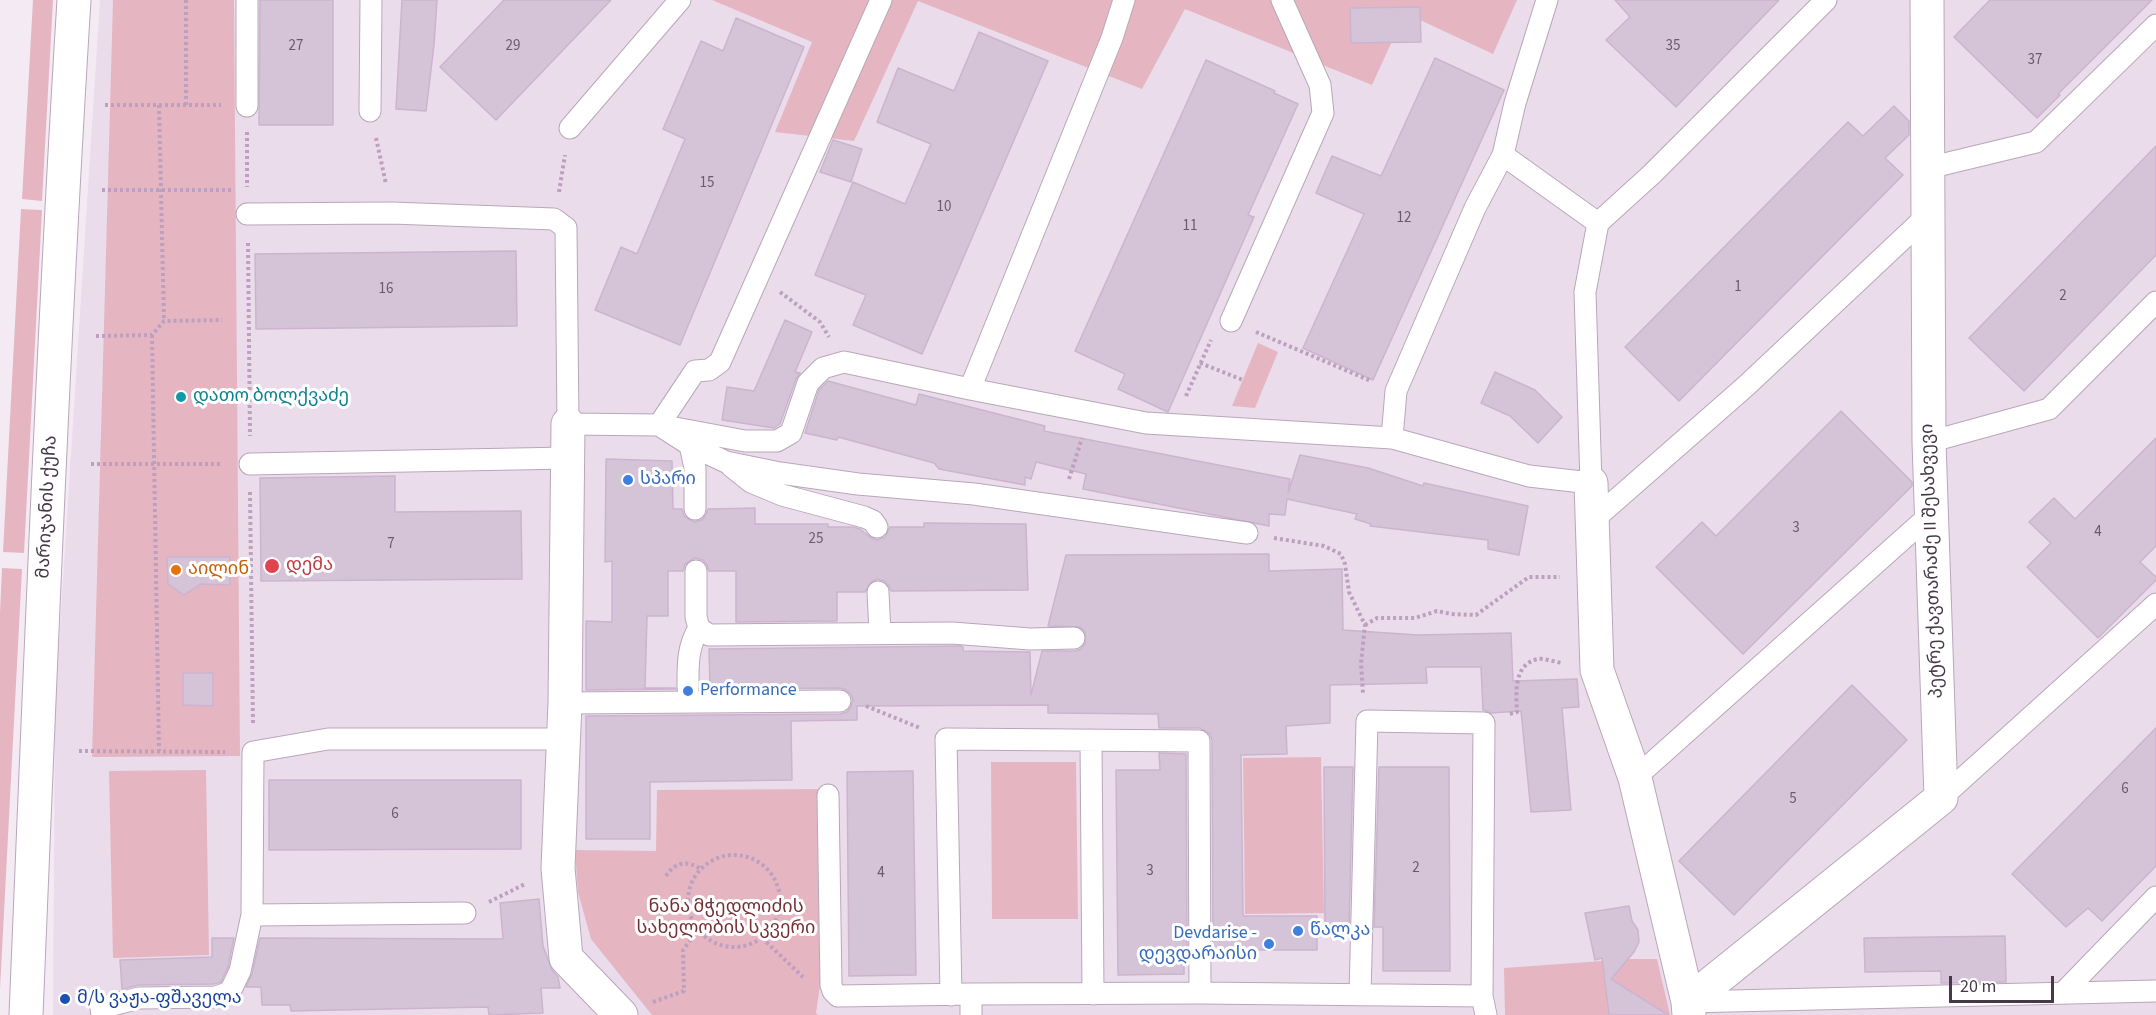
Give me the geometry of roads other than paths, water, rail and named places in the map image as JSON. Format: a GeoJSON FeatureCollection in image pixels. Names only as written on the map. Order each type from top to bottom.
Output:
{"type":"FeatureCollection","features":[{"type":"Feature","properties":{"kind":"street","name":"მარიჯანის ქუჩა"},"geometry":{"type":"LineString","coordinates":[[26,1015],[34,795],[74,0]]}},
{"type":"Feature","properties":{"kind":"street","name":"პეტრე ქავთარაძე II შესახვევი"},"geometry":{"type":"LineString","coordinates":[[1926,0],[1929,442],[1941,798]]}},
{"type":"Feature","properties":{"kind":"street"},"geometry":{"type":"LineString","coordinates":[[568,424],[565,703],[558,868],[566,958],[621,1015]]}},
{"type":"Feature","properties":{"kind":"street"},"geometry":{"type":"LineString","coordinates":[[1591,483],[1597,670],[1635,778],[1689,1009],[1941,798]]}},
{"type":"Feature","properties":{"kind":"lane"},"geometry":{"type":"LineString","coordinates":[[247,0],[247,106]]}},
{"type":"Feature","properties":{"kind":"lane"},"geometry":{"type":"LineString","coordinates":[[370,111],[371,0]]}},
{"type":"Feature","properties":{"kind":"lane"},"geometry":{"type":"LineString","coordinates":[[570,128],[680,0]]}},
{"type":"Feature","properties":{"kind":"lane"},"geometry":{"type":"LineString","coordinates":[[659,424],[695,371],[709,370],[720,362],[881,0]]}},
{"type":"Feature","properties":{"kind":"lane"},"geometry":{"type":"LineString","coordinates":[[970,389],[1112,38],[1124,0]]}},
{"type":"Feature","properties":{"kind":"lane"},"geometry":{"type":"LineString","coordinates":[[1231,321],[1323,113],[1320,85],[1282,0]]}},
{"type":"Feature","properties":{"kind":"lane"},"geometry":{"type":"LineString","coordinates":[[1392,438],[1396,391],[1475,208],[1503,155],[1515,103],[1547,0]]}},
{"type":"Feature","properties":{"kind":"lane"},"geometry":{"type":"LineString","coordinates":[[247,214],[392,213],[554,219],[566,228],[568,424],[659,424],[745,441],[777,441],[791,433],[808,383],[823,368],[844,362],[1146,423],[1392,438],[1529,476],[1591,483],[1585,291],[1598,223],[1652,174],[1826,0]]}},
{"type":"Feature","properties":{"kind":"lane"},"geometry":{"type":"LineString","coordinates":[[1928,168],[2036,142],[2156,25]]}},
{"type":"Feature","properties":{"kind":"lane"},"geometry":{"type":"LineString","coordinates":[[1503,155],[1598,223]]}},
{"type":"Feature","properties":{"kind":"lane"},"geometry":{"type":"LineString","coordinates":[[1592,522],[1746,386],[1928,215]]}},
{"type":"Feature","properties":{"kind":"lane"},"geometry":{"type":"LineString","coordinates":[[1929,442],[2049,409],[2156,302]]}},
{"type":"Feature","properties":{"kind":"lane"},"geometry":{"type":"LineString","coordinates":[[659,424],[690,445],[726,462],[752,482],[782,495],[864,516],[873,521],[877,527]]}},
{"type":"Feature","properties":{"kind":"lane"},"geometry":{"type":"LineString","coordinates":[[690,445],[695,468],[695,509]]}},
{"type":"Feature","properties":{"kind":"lane"},"geometry":{"type":"LineString","coordinates":[[250,464],[568,458]]}},
{"type":"Feature","properties":{"kind":"lane"},"geometry":{"type":"LineString","coordinates":[[726,462],[780,473],[858,484],[974,494],[1247,533]]}},
{"type":"Feature","properties":{"kind":"lane"},"geometry":{"type":"LineString","coordinates":[[1635,778],[1931,514]]}},
{"type":"Feature","properties":{"kind":"lane"},"geometry":{"type":"LineString","coordinates":[[696,572],[696,617],[699,628],[709,635],[952,633],[1030,639],[1074,638]]}},
{"type":"Feature","properties":{"kind":"lane"},"geometry":{"type":"LineString","coordinates":[[879,592],[879,633]]}},
{"type":"Feature","properties":{"kind":"lane"},"geometry":{"type":"LineString","coordinates":[[1941,798],[2156,603]]}},
{"type":"Feature","properties":{"kind":"lane"},"geometry":{"type":"LineString","coordinates":[[688,688],[688,653],[699,628]]}},
{"type":"Feature","properties":{"kind":"lane"},"geometry":{"type":"LineString","coordinates":[[565,703],[840,701]]}},
{"type":"Feature","properties":{"kind":"lane"},"geometry":{"type":"LineString","coordinates":[[828,795],[831,985],[838,996],[965,1001],[1094,994],[1360,995],[1484,1005],[1484,723],[1367,721],[1360,995]]}},
{"type":"Feature","properties":{"kind":"lane"},"geometry":{"type":"LineString","coordinates":[[102,1015],[101,1008],[139,998],[216,997],[230,992],[240,971],[252,915],[253,752],[328,739],[564,739]]}},
{"type":"Feature","properties":{"kind":"lane"},"geometry":{"type":"LineString","coordinates":[[965,1001],[946,739],[1199,741],[1200,993]]}},
{"type":"Feature","properties":{"kind":"lane"},"geometry":{"type":"LineString","coordinates":[[1091,740],[1094,994]]}},
{"type":"Feature","properties":{"kind":"lane"},"geometry":{"type":"LineString","coordinates":[[2063,993],[2156,897]]}},
{"type":"Feature","properties":{"kind":"lane"},"geometry":{"type":"LineString","coordinates":[[252,915],[465,913]]}},
{"type":"Feature","properties":{"kind":"lane"},"geometry":{"type":"LineString","coordinates":[[1689,1009],[2156,991]]}},
{"type":"Feature","properties":{"kind":"place","name":"დათო ბოლქვაძე"},"geometry":{"type":"Point","coordinates":[181,397]}},
{"type":"Feature","properties":{"kind":"place","name":"სპარი"},"geometry":{"type":"Point","coordinates":[628,480]}},
{"type":"Feature","properties":{"kind":"place","name":"დემა"},"geometry":{"type":"Point","coordinates":[272,566]}},
{"type":"Feature","properties":{"kind":"place","name":"აილინ"},"geometry":{"type":"Point","coordinates":[176,570]}},
{"type":"Feature","properties":{"kind":"place","name":"Performance"},"geometry":{"type":"Point","coordinates":[688,691]}},
{"type":"Feature","properties":{"kind":"place","name":"წალკა"},"geometry":{"type":"Point","coordinates":[1298,931]}},
{"type":"Feature","properties":{"kind":"place","name":"Devdarise - დევდარაისი"},"geometry":{"type":"Point","coordinates":[1269,944]}},
{"type":"Feature","properties":{"kind":"place","name":"მ/ს ვაჟა-ფშაველა"},"geometry":{"type":"Point","coordinates":[65,999]}},
{"type":"Feature","properties":{"kind":"park label","name":"ნანა მჭედლიძის სახელობის სკვერი"},"geometry":{"type":"Point","coordinates":[726,918]}}]}
